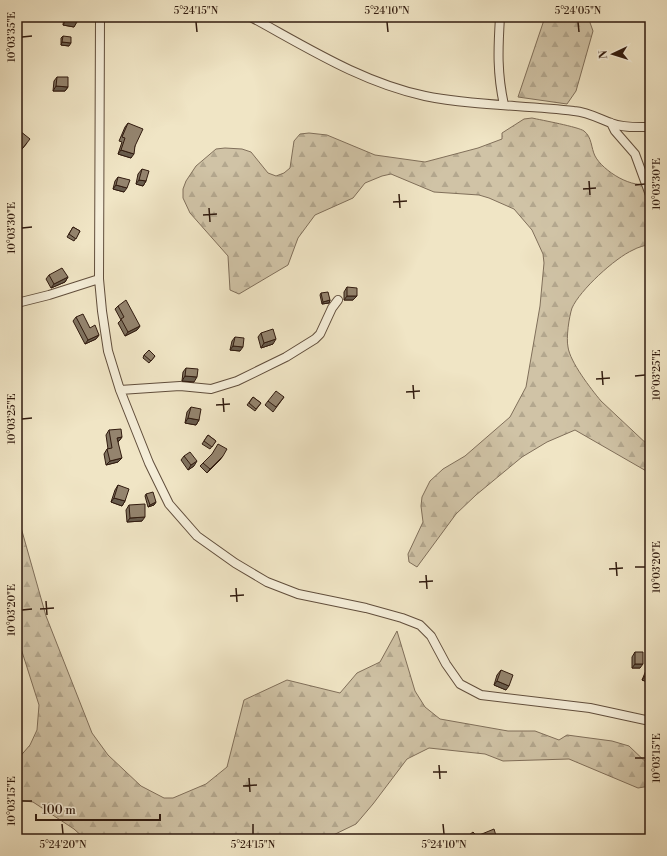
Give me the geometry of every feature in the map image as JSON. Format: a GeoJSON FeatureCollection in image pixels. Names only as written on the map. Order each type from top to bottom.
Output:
{"type":"FeatureCollection","features":[{"type":"Feature","properties":{"kind":"street"},"geometry":{"type":"LineString","coordinates":[[100,17],[99,279],[102,310],[108,351],[120,390],[149,463],[169,504],[197,536],[267,582],[298,594],[373,610],[420,625],[432,636],[446,664],[460,684],[481,695],[534,700],[590,708],[650,721]]}},
{"type":"Feature","properties":{"kind":"street"},"geometry":{"type":"LineString","coordinates":[[252,17],[333,62],[363,77],[396,89],[426,96],[459,101],[576,111],[622,126],[650,127]]}},
{"type":"Feature","properties":{"kind":"street"},"geometry":{"type":"LineString","coordinates":[[500,17],[498,57],[500,88],[504,105]]}},
{"type":"Feature","properties":{"kind":"street"},"geometry":{"type":"LineString","coordinates":[[612,123],[615,131],[635,154],[650,195]]}},
{"type":"Feature","properties":{"kind":"street"},"geometry":{"type":"LineString","coordinates":[[17,303],[49,296],[99,279]]}},
{"type":"Feature","properties":{"kind":"street"},"geometry":{"type":"LineString","coordinates":[[120,390],[180,386],[211,389],[237,381],[286,357],[315,339],[320,334],[332,308],[338,300]]}},
{"type":"Feature","properties":{"kind":"green space"},"geometry":{"type":"Polygon","coordinates":[[[545,17],[588,17],[593,31],[576,91],[567,104],[518,97],[545,17]]]}},
{"type":"Feature","properties":{"kind":"green space"},"geometry":{"type":"Polygon","coordinates":[[[532,118],[581,129],[587,133],[595,156],[599,162],[611,173],[619,178],[635,184],[650,183],[650,244],[635,249],[617,260],[582,292],[572,308],[567,338],[568,347],[573,360],[592,390],[601,401],[650,447],[650,475],[648,472],[575,430],[547,442],[522,457],[476,495],[456,514],[417,567],[409,562],[408,554],[423,522],[421,506],[422,497],[430,481],[443,469],[465,456],[510,417],[526,387],[540,306],[544,263],[543,254],[532,230],[514,209],[489,198],[479,195],[434,192],[391,174],[365,183],[353,198],[315,215],[298,238],[288,265],[239,294],[230,290],[228,256],[190,213],[183,198],[183,189],[186,181],[196,166],[216,149],[242,149],[251,152],[268,173],[276,176],[284,173],[290,168],[294,141],[300,134],[309,133],[327,135],[375,155],[425,162],[478,148],[502,139],[502,133],[524,119],[532,118]]]}},
{"type":"Feature","properties":{"kind":"green space"},"geometry":{"type":"Polygon","coordinates":[[[17,498],[20,524],[46,616],[92,733],[108,755],[141,786],[164,798],[173,798],[206,784],[227,767],[244,700],[287,680],[340,693],[357,673],[380,662],[397,631],[415,691],[425,707],[440,719],[508,731],[535,731],[559,740],[567,735],[612,741],[629,746],[650,766],[650,786],[638,788],[569,759],[503,761],[485,754],[429,748],[407,759],[356,824],[325,839],[85,839],[74,829],[33,802],[17,800],[17,760],[30,745],[37,730],[39,705],[17,636],[17,498]]]}},
{"type":"Feature","properties":{"kind":"building"},"geometry":{"type":"Polygon","coordinates":[[[66,17],[78,17],[77,22],[66,20],[66,17]]]}},
{"type":"Feature","properties":{"kind":"building"},"geometry":{"type":"Polygon","coordinates":[[[63,36],[71,37],[71,43],[62,42],[63,36]]]}},
{"type":"Feature","properties":{"kind":"building"},"geometry":{"type":"Polygon","coordinates":[[[57,77],[68,77],[68,87],[56,86],[57,77]]]}},
{"type":"Feature","properties":{"kind":"building"},"geometry":{"type":"Polygon","coordinates":[[[128,123],[143,129],[135,146],[134,154],[121,150],[125,138],[122,137],[128,123]]]}},
{"type":"Feature","properties":{"kind":"building"},"geometry":{"type":"Polygon","coordinates":[[[20,131],[30,139],[22,149],[17,145],[17,135],[20,131]]]}},
{"type":"Feature","properties":{"kind":"building"},"geometry":{"type":"Polygon","coordinates":[[[142,169],[149,171],[146,181],[139,180],[142,169]]]}},
{"type":"Feature","properties":{"kind":"building"},"geometry":{"type":"Polygon","coordinates":[[[118,177],[130,180],[127,188],[116,185],[118,177]]]}},
{"type":"Feature","properties":{"kind":"building"},"geometry":{"type":"Polygon","coordinates":[[[73,227],[80,231],[76,239],[69,234],[73,227]]]}},
{"type":"Feature","properties":{"kind":"building"},"geometry":{"type":"Polygon","coordinates":[[[62,268],[68,277],[54,284],[49,275],[62,268]]]}},
{"type":"Feature","properties":{"kind":"building"},"geometry":{"type":"Polygon","coordinates":[[[347,287],[357,288],[357,296],[347,296],[347,287]]]}},
{"type":"Feature","properties":{"kind":"building"},"geometry":{"type":"Polygon","coordinates":[[[328,292],[330,300],[323,302],[321,293],[328,292]]]}},
{"type":"Feature","properties":{"kind":"building"},"geometry":{"type":"Polygon","coordinates":[[[126,300],[140,326],[128,332],[121,319],[124,317],[118,306],[126,300]]]}},
{"type":"Feature","properties":{"kind":"building"},"geometry":{"type":"Polygon","coordinates":[[[83,314],[90,328],[95,325],[99,335],[88,340],[76,317],[83,314]]]}},
{"type":"Feature","properties":{"kind":"building"},"geometry":{"type":"Polygon","coordinates":[[[273,329],[276,339],[264,343],[261,333],[273,329]]]}},
{"type":"Feature","properties":{"kind":"building"},"geometry":{"type":"Polygon","coordinates":[[[235,337],[244,338],[243,347],[233,346],[235,337]]]}},
{"type":"Feature","properties":{"kind":"building"},"geometry":{"type":"Polygon","coordinates":[[[149,350],[155,356],[151,361],[144,355],[149,350]]]}},
{"type":"Feature","properties":{"kind":"building"},"geometry":{"type":"Polygon","coordinates":[[[186,368],[198,369],[197,377],[185,376],[186,368]]]}},
{"type":"Feature","properties":{"kind":"building"},"geometry":{"type":"Polygon","coordinates":[[[276,391],[284,397],[276,407],[268,401],[276,391]]]}},
{"type":"Feature","properties":{"kind":"building"},"geometry":{"type":"Polygon","coordinates":[[[253,397],[261,403],[256,409],[249,403],[253,397]]]}},
{"type":"Feature","properties":{"kind":"building"},"geometry":{"type":"Polygon","coordinates":[[[191,407],[201,409],[199,420],[188,418],[191,407]]]}},
{"type":"Feature","properties":{"kind":"building"},"geometry":{"type":"Polygon","coordinates":[[[121,429],[122,437],[117,438],[122,458],[110,461],[107,449],[112,448],[109,430],[121,429]]]}},
{"type":"Feature","properties":{"kind":"building"},"geometry":{"type":"Polygon","coordinates":[[[208,435],[216,441],[212,447],[204,441],[208,435]]]}},
{"type":"Feature","properties":{"kind":"building"},"geometry":{"type":"Polygon","coordinates":[[[218,444],[227,449],[223,456],[210,469],[203,463],[212,454],[218,444]]]}},
{"type":"Feature","properties":{"kind":"building"},"geometry":{"type":"Polygon","coordinates":[[[190,452],[197,461],[191,465],[184,456],[190,452]]]}},
{"type":"Feature","properties":{"kind":"building"},"geometry":{"type":"Polygon","coordinates":[[[118,485],[129,489],[125,501],[114,498],[118,485]]]}},
{"type":"Feature","properties":{"kind":"building"},"geometry":{"type":"Polygon","coordinates":[[[153,492],[156,502],[150,505],[146,494],[153,492]]]}},
{"type":"Feature","properties":{"kind":"building"},"geometry":{"type":"Polygon","coordinates":[[[145,504],[145,517],[130,518],[129,505],[145,504]]]}},
{"type":"Feature","properties":{"kind":"building"},"geometry":{"type":"Polygon","coordinates":[[[635,652],[643,652],[643,664],[635,664],[635,652]]]}},
{"type":"Feature","properties":{"kind":"building"},"geometry":{"type":"Polygon","coordinates":[[[650,664],[650,677],[645,676],[650,664]]]}},
{"type":"Feature","properties":{"kind":"building"},"geometry":{"type":"Polygon","coordinates":[[[501,670],[513,675],[509,686],[497,681],[501,670]]]}},
{"type":"Feature","properties":{"kind":"building"},"geometry":{"type":"Polygon","coordinates":[[[494,829],[497,839],[488,839],[487,836],[483,839],[465,839],[473,832],[477,836],[494,829]]]}}]}
